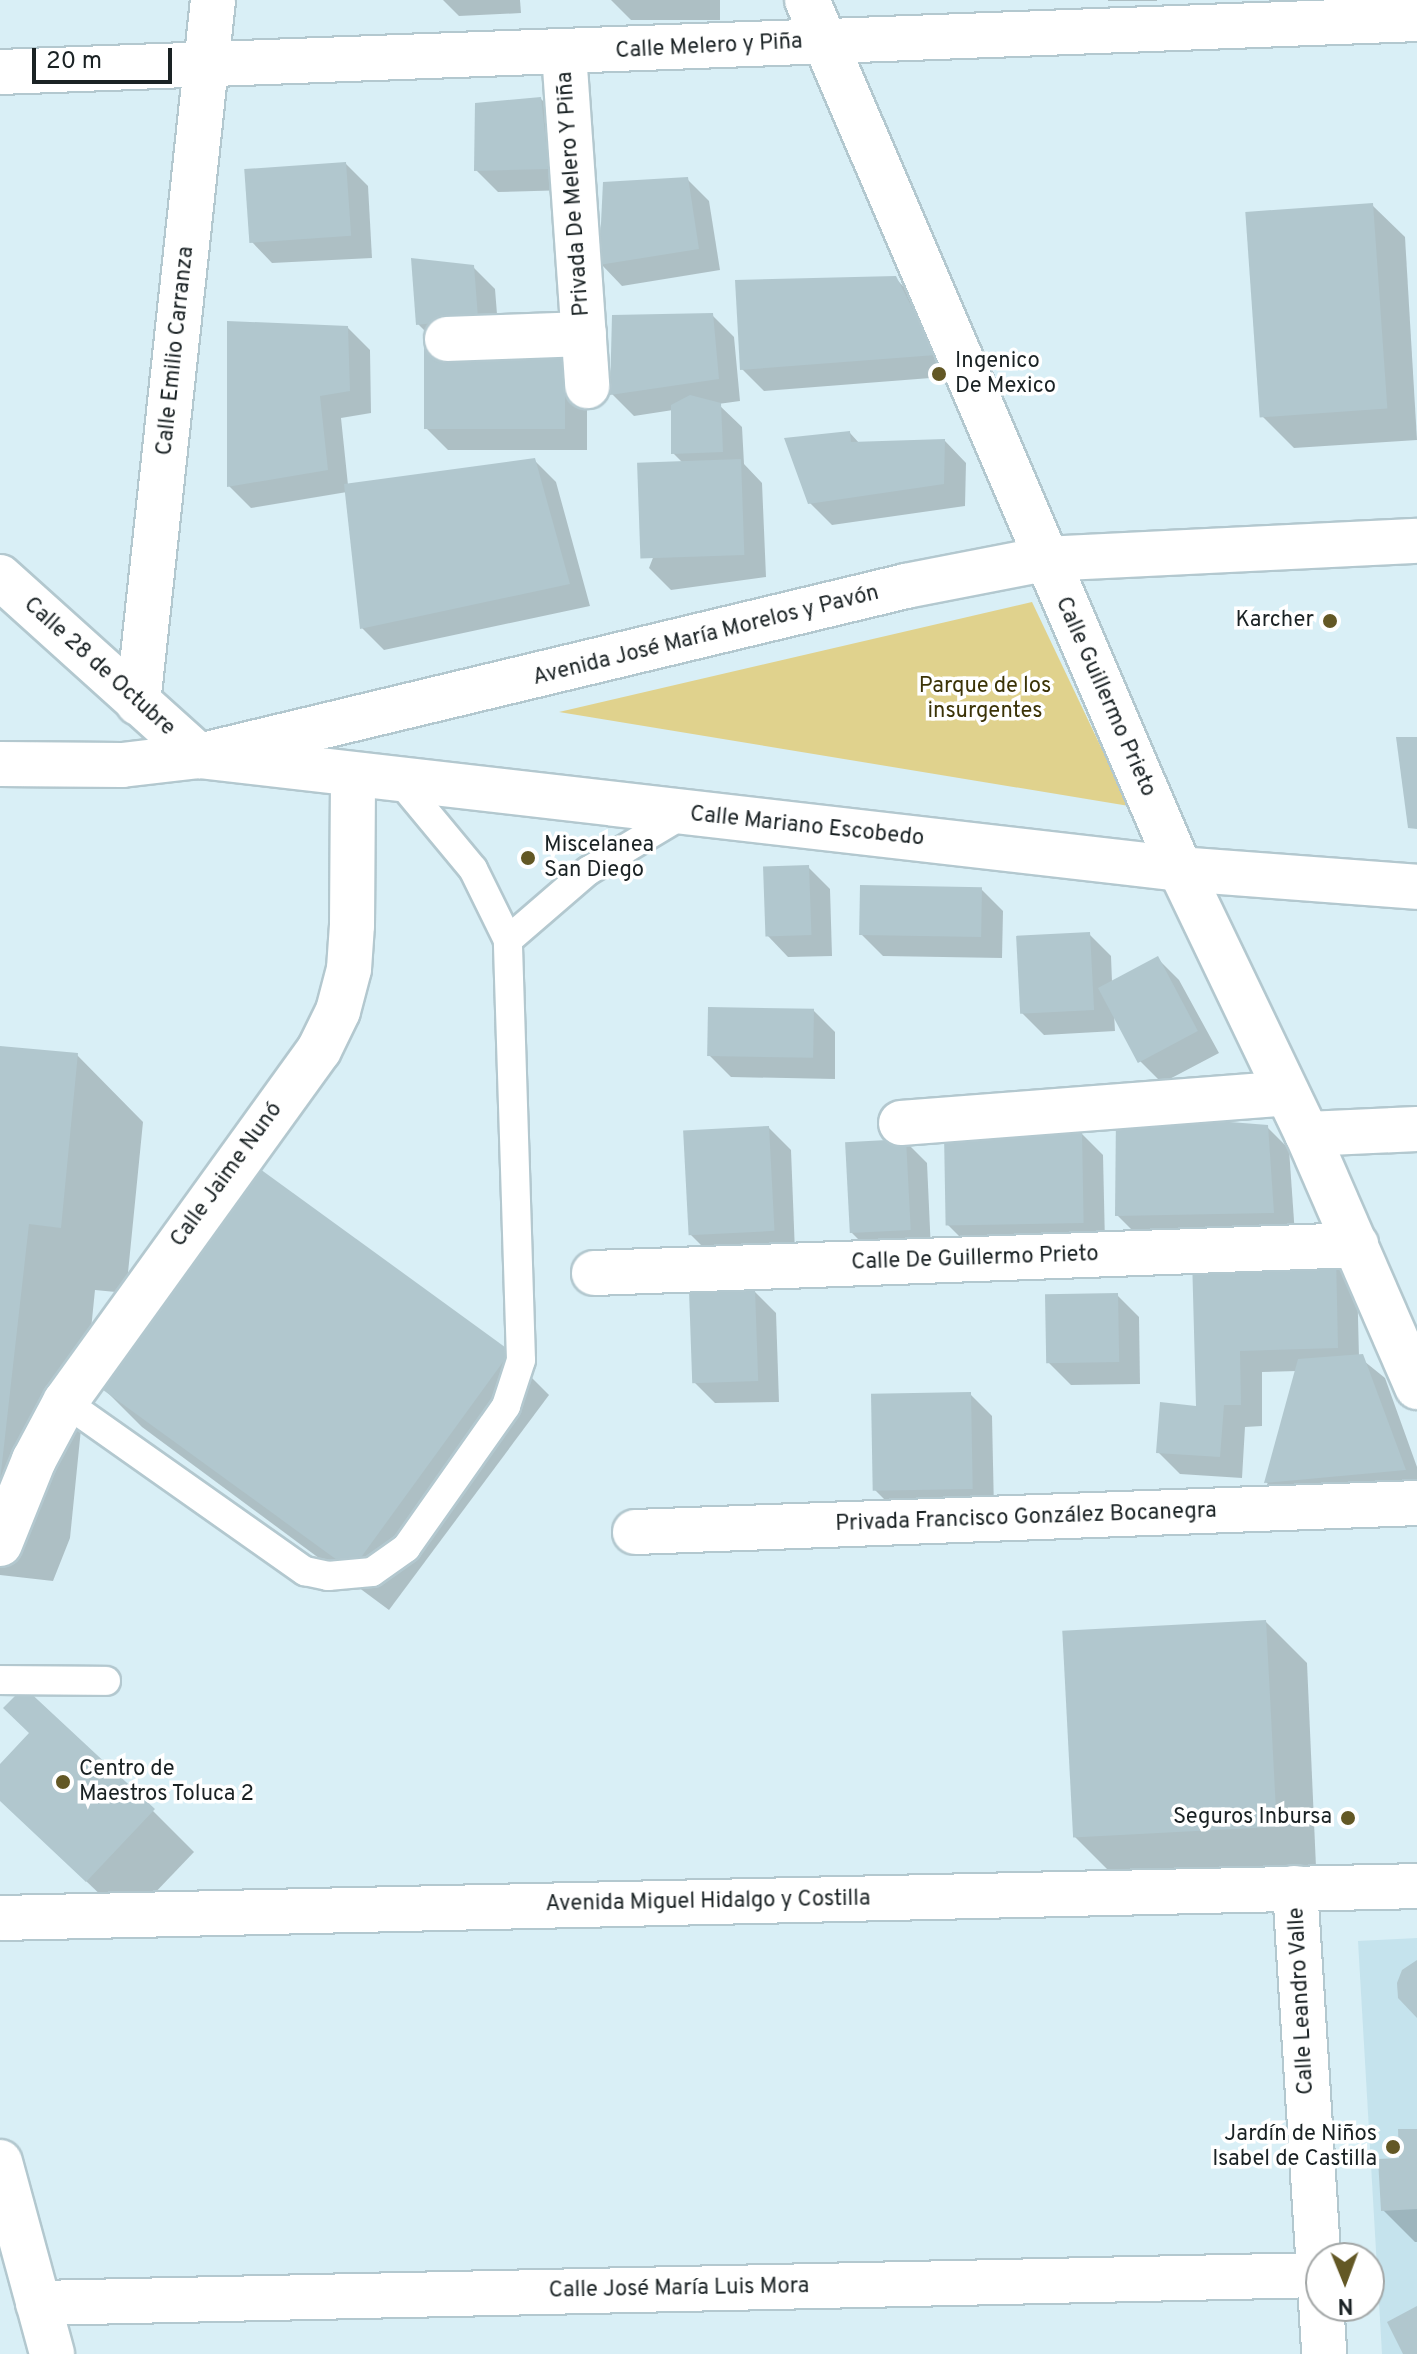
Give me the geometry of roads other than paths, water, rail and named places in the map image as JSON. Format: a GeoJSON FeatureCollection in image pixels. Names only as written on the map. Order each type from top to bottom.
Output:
{"type":"FeatureCollection","features":[{"type":"Feature","properties":{"kind":"street","name":"Calle Emilio Carranza"},"geometry":{"type":"LineString","coordinates":[[138,703],[213,0]]}},
{"type":"Feature","properties":{"kind":"street","name":"Calle Guillermo Prieto"},"geometry":{"type":"LineString","coordinates":[[807,0],[1180,869],[1307,1134],[1356,1245],[1399,1300],[1417,1387]]}},
{"type":"Feature","properties":{"kind":"street","name":"Calle Melero y Piña"},"geometry":{"type":"LineString","coordinates":[[0,72],[1417,19]]}},
{"type":"Feature","properties":{"kind":"street","name":"Privada De Melero Y Piña"},"geometry":{"type":"LineString","coordinates":[[564,53],[587,386]]}},
{"type":"Feature","properties":{"kind":"street","name":"Privada De Melero Y Piña"},"geometry":{"type":"LineString","coordinates":[[447,339],[584,334]]}},
{"type":"Feature","properties":{"kind":"street","name":"Avenida José María Morelos y Pavón"},"geometry":{"type":"LineString","coordinates":[[0,764],[122,765],[199,756],[906,586],[1045,559],[1417,541]]}},
{"type":"Feature","properties":{"kind":"street","name":"Calle 28 de Octubre"},"geometry":{"type":"LineString","coordinates":[[0,577],[199,756]]}},
{"type":"Feature","properties":{"kind":"street","name":"Calle Mariano Escobedo"},"geometry":{"type":"LineString","coordinates":[[199,756],[1180,869],[1417,887]]}},
{"type":"Feature","properties":{"kind":"street","name":"Calle Jaime Nunó"},"geometry":{"type":"LineString","coordinates":[[0,1544],[34,1460],[65,1402],[319,1050],[338,1011],[351,939],[353,776]]}},
{"type":"Feature","properties":{"kind":"street"},"geometry":{"type":"LineString","coordinates":[[901,1123],[1287,1093]]}},
{"type":"Feature","properties":{"kind":"street"},"geometry":{"type":"LineString","coordinates":[[1307,1134],[1417,1129]]}},
{"type":"Feature","properties":{"kind":"street","name":"Calle De Guillermo Prieto"},"geometry":{"type":"LineString","coordinates":[[594,1273],[1356,1245]]}},
{"type":"Feature","properties":{"kind":"street","name":"Privada Francisco González Bocanegra"},"geometry":{"type":"LineString","coordinates":[[635,1532],[1417,1503]]}},
{"type":"Feature","properties":{"kind":"street","name":"Avenida Miguel Hidalgo y Costilla"},"geometry":{"type":"LineString","coordinates":[[0,1918],[1417,1886]]}},
{"type":"Feature","properties":{"kind":"street","name":"Calle Leandro Valle"},"geometry":{"type":"LineString","coordinates":[[1295,1888],[1317,2242]]}},
{"type":"Feature","properties":{"kind":"street"},"geometry":{"type":"LineString","coordinates":[[0,2162],[52,2354]]}},
{"type":"Feature","properties":{"kind":"street","name":"Calle José María Luis Mora"},"geometry":{"type":"LineString","coordinates":[[38,2303],[1305,2275]]}},
{"type":"Feature","properties":{"kind":"street","name":"Calle Leandro Valle"},"geometry":{"type":"LineString","coordinates":[[1322,2322],[1324,2354]]}},
{"type":"Feature","properties":{"kind":"lane"},"geometry":{"type":"LineString","coordinates":[[65,1402],[305,1571],[328,1576],[372,1572],[406,1548],[519,1380],[508,940],[473,869],[400,781]]}},
{"type":"Feature","properties":{"kind":"lane"},"geometry":{"type":"LineString","coordinates":[[508,940],[588,871],[685,813]]}},
{"type":"Feature","properties":{"kind":"lane"},"geometry":{"type":"LineString","coordinates":[[0,1680],[106,1681]]}},
{"type":"Feature","properties":{"kind":"place","name":"Ingenico De Mexico"},"geometry":{"type":"Point","coordinates":[939,374]}},
{"type":"Feature","properties":{"kind":"place","name":"Karcher"},"geometry":{"type":"Point","coordinates":[1330,621]}},
{"type":"Feature","properties":{"kind":"place","name":"Miscelanea San Diego"},"geometry":{"type":"Point","coordinates":[528,858]}},
{"type":"Feature","properties":{"kind":"place","name":"Centro de Maestros Toluca 2"},"geometry":{"type":"Point","coordinates":[63,1782]}},
{"type":"Feature","properties":{"kind":"place","name":"Seguros Inbursa"},"geometry":{"type":"Point","coordinates":[1348,1818]}},
{"type":"Feature","properties":{"kind":"place","name":"Jardín de Niños Isabel de Castilla"},"geometry":{"type":"Point","coordinates":[1393,2147]}},
{"type":"Feature","properties":{"kind":"park label","name":"Parque de los insurgentes"},"geometry":{"type":"Point","coordinates":[985,698]}}]}
